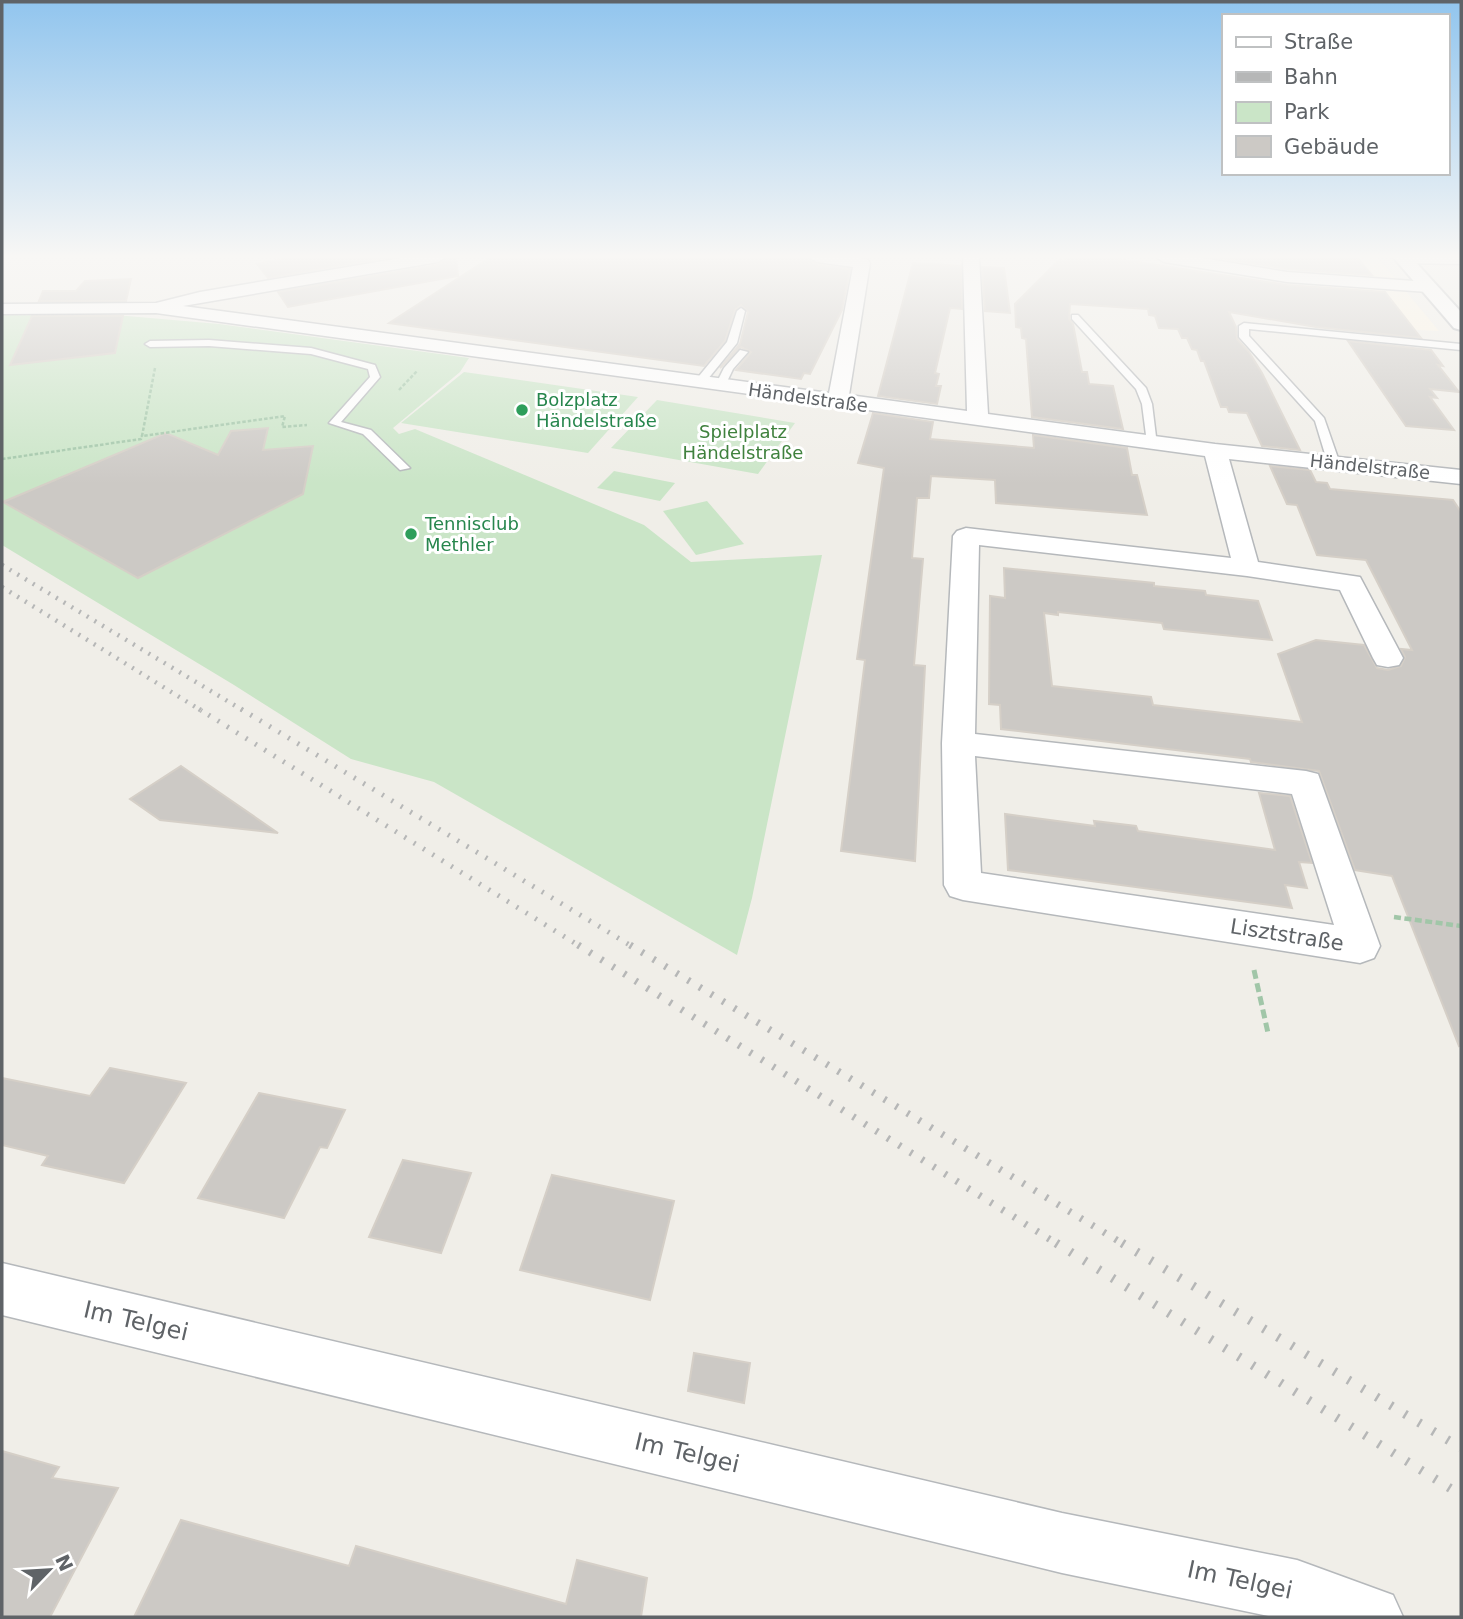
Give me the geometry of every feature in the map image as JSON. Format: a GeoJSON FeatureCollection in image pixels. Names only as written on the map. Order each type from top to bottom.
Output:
{"type":"FeatureCollection","features":[{"type":"Feature","properties":{"kind":"street","name":"Händelstraße"},"geometry":{"type":"LineString","coordinates":[[334,333],[1215,451],[1461,477]]}},
{"type":"Feature","properties":{"kind":"street"},"geometry":{"type":"LineString","coordinates":[[838,402],[850,333]]}},
{"type":"Feature","properties":{"kind":"street"},"geometry":{"type":"LineString","coordinates":[[974,333],[978,420]]}},
{"type":"Feature","properties":{"kind":"street"},"geometry":{"type":"LineString","coordinates":[[1215,451],[1247,568]]}},
{"type":"Feature","properties":{"kind":"street","name":"Lisztstraße"},"geometry":{"type":"LineString","coordinates":[[958,744],[1306,783],[1360,946],[962,885],[958,744],[966,536],[1247,568],[1350,583],[1388,658]]}},
{"type":"Feature","properties":{"kind":"street","name":"Im Telgei"},"geometry":{"type":"LineString","coordinates":[[2,1289],[1062,1543],[1297,1591],[1371,1617]]}},
{"type":"Feature","properties":{"kind":"lane"},"geometry":{"type":"LineString","coordinates":[[699,383],[732,343],[735,333]]}},
{"type":"Feature","properties":{"kind":"lane"},"geometry":{"type":"LineString","coordinates":[[1089,333],[1141,388],[1147,404],[1153,443]]}},
{"type":"Feature","properties":{"kind":"lane"},"geometry":{"type":"LineString","coordinates":[[1244,333],[1244,337],[1320,420],[1334,464]]}},
{"type":"Feature","properties":{"kind":"lane"},"geometry":{"type":"LineString","coordinates":[[1309,333],[1461,348]]}},
{"type":"Feature","properties":{"kind":"lane"},"geometry":{"type":"LineString","coordinates":[[150,344],[209,343],[311,351],[372,367],[375,377],[334,423],[367,432],[404,468]]}},
{"type":"Feature","properties":{"kind":"lane"},"geometry":{"type":"LineString","coordinates":[[720,386],[729,368],[743,352]]}},
{"type":"Feature","properties":{"kind":"path"},"geometry":{"type":"LineString","coordinates":[[142,436],[163,344]]}},
{"type":"Feature","properties":{"kind":"path"},"geometry":{"type":"LineString","coordinates":[[2,459],[285,416],[282,427],[334,423]]}},
{"type":"Feature","properties":{"kind":"path"},"geometry":{"type":"LineString","coordinates":[[1348,912],[1461,926]]}},
{"type":"Feature","properties":{"kind":"path"},"geometry":{"type":"LineString","coordinates":[[1245,928],[1268,1033]]}},
{"type":"Feature","properties":{"kind":"green space"},"geometry":{"type":"Polygon","coordinates":[[[2,333],[282,333],[469,358],[460,372],[393,428],[399,434],[415,429],[644,525],[691,562],[822,555],[752,898],[737,955],[434,782],[351,759],[2,545],[2,333]]]}},
{"type":"Feature","properties":{"kind":"green space","name":"Bolzplatz Händelstraße"},"geometry":{"type":"Polygon","coordinates":[[[464,372],[638,397],[588,453],[401,423],[464,372]]]}},
{"type":"Feature","properties":{"kind":"green space","name":"Spielplatz Händelstraße"},"geometry":{"type":"Polygon","coordinates":[[[657,400],[795,423],[758,474],[611,448],[657,400]]]}},
{"type":"Feature","properties":{"kind":"green space"},"geometry":{"type":"Polygon","coordinates":[[[614,471],[675,483],[660,501],[597,488],[614,471]]]}},
{"type":"Feature","properties":{"kind":"green space"},"geometry":{"type":"Polygon","coordinates":[[[707,501],[744,544],[696,555],[663,511],[707,501]]]}},
{"type":"Feature","properties":{"kind":"building"},"geometry":{"type":"Polygon","coordinates":[[[25,333],[119,333],[115,353],[10,365],[25,333]]]}},
{"type":"Feature","properties":{"kind":"building"},"geometry":{"type":"Polygon","coordinates":[[[459,333],[728,333],[725,341],[704,366],[459,333]]]}},
{"type":"Feature","properties":{"kind":"building"},"geometry":{"type":"Polygon","coordinates":[[[743,333],[831,333],[810,374],[804,373],[801,379],[736,370],[751,352],[741,347],[720,368],[740,344],[743,333]]]}},
{"type":"Feature","properties":{"kind":"building"},"geometry":{"type":"Polygon","coordinates":[[[895,333],[944,333],[935,373],[939,374],[936,386],[941,386],[937,404],[878,396],[895,333]]]}},
{"type":"Feature","properties":{"kind":"building"},"geometry":{"type":"Polygon","coordinates":[[[1021,333],[1075,333],[1082,372],[1087,372],[1089,384],[1113,386],[1123,429],[1032,417],[1026,339],[1022,338],[1021,333]]]}},
{"type":"Feature","properties":{"kind":"building"},"geometry":{"type":"Polygon","coordinates":[[[1180,333],[1236,333],[1237,339],[1262,373],[1300,450],[1262,446],[1247,413],[1229,412],[1227,407],[1221,407],[1204,361],[1201,361],[1197,350],[1192,349],[1187,338],[1182,338],[1180,333]]]}},
{"type":"Feature","properties":{"kind":"building"},"geometry":{"type":"Polygon","coordinates":[[[1369,333],[1417,333],[1421,338],[1369,333]]]}},
{"type":"Feature","properties":{"kind":"building"},"geometry":{"type":"Polygon","coordinates":[[[1348,341],[1431,350],[1443,366],[1438,365],[1459,392],[1430,389],[1437,398],[1430,397],[1454,430],[1406,426],[1348,341]]]}},
{"type":"Feature","properties":{"kind":"building"},"geometry":{"type":"Polygon","coordinates":[[[873,413],[933,422],[930,439],[1034,448],[1033,435],[1127,448],[1132,475],[1137,475],[1147,515],[996,503],[995,480],[931,476],[929,498],[917,498],[912,558],[923,559],[914,665],[925,666],[915,861],[841,851],[865,660],[857,659],[884,468],[858,463],[873,413]]]}},
{"type":"Feature","properties":{"kind":"building"},"geometry":{"type":"Polygon","coordinates":[[[268,428],[263,450],[313,446],[303,494],[138,578],[3,502],[166,433],[218,455],[231,431],[268,428]]]}},
{"type":"Feature","properties":{"kind":"building"},"geometry":{"type":"Polygon","coordinates":[[[1270,466],[1310,470],[1316,482],[1327,483],[1330,489],[1453,500],[1461,512],[1459,1046],[1392,876],[1355,870],[1319,771],[1251,762],[1250,759],[1001,729],[1000,705],[989,704],[990,596],[1005,598],[1004,568],[1154,583],[1154,586],[1205,591],[1206,595],[1258,601],[1272,640],[1164,629],[1162,623],[1058,612],[1058,615],[1044,613],[1052,686],[1151,697],[1153,705],[1302,722],[1278,654],[1316,640],[1364,645],[1377,668],[1388,670],[1401,666],[1405,657],[1401,649],[1412,650],[1366,560],[1317,555],[1297,505],[1287,504],[1270,466]]]}},
{"type":"Feature","properties":{"kind":"building"},"geometry":{"type":"Polygon","coordinates":[[[181,766],[278,833],[160,820],[130,799],[181,766]]]}},
{"type":"Feature","properties":{"kind":"building"},"geometry":{"type":"Polygon","coordinates":[[[1259,793],[1290,796],[1312,863],[1299,862],[1307,888],[1285,885],[1292,908],[1008,870],[1005,814],[1095,826],[1094,821],[1136,826],[1138,831],[1275,850],[1259,793]]]}},
{"type":"Feature","properties":{"kind":"building"},"geometry":{"type":"Polygon","coordinates":[[[110,1068],[186,1083],[124,1183],[42,1165],[48,1156],[2,1145],[2,1078],[90,1096],[110,1068]]]}},
{"type":"Feature","properties":{"kind":"building"},"geometry":{"type":"Polygon","coordinates":[[[259,1093],[345,1110],[327,1148],[320,1147],[284,1218],[198,1198],[259,1093]]]}},
{"type":"Feature","properties":{"kind":"building"},"geometry":{"type":"Polygon","coordinates":[[[403,1160],[471,1173],[441,1253],[369,1237],[403,1160]]]}},
{"type":"Feature","properties":{"kind":"building"},"geometry":{"type":"Polygon","coordinates":[[[552,1175],[674,1201],[650,1300],[520,1270],[552,1175]]]}},
{"type":"Feature","properties":{"kind":"building"},"geometry":{"type":"Polygon","coordinates":[[[694,1353],[750,1363],[744,1403],[688,1391],[694,1353]]]}},
{"type":"Feature","properties":{"kind":"building"},"geometry":{"type":"Polygon","coordinates":[[[2,1451],[59,1467],[52,1478],[118,1488],[50,1617],[2,1617],[2,1451]]]}},
{"type":"Feature","properties":{"kind":"building"},"geometry":{"type":"Polygon","coordinates":[[[181,1520],[349,1566],[356,1546],[566,1604],[577,1560],[647,1578],[641,1617],[134,1617],[181,1520]]]}},
{"type":"Feature","properties":{"kind":"railway"},"geometry":{"type":"LineString","coordinates":[[2,565],[244,711]]}},
{"type":"Feature","properties":{"kind":"railway"},"geometry":{"type":"LineString","coordinates":[[2,587],[202,711]]}},
{"type":"Feature","properties":{"kind":"railway"},"geometry":{"type":"LineString","coordinates":[[199,709],[581,947]]}},
{"type":"Feature","properties":{"kind":"railway"},"geometry":{"type":"LineString","coordinates":[[241,709],[633,947]]}},
{"type":"Feature","properties":{"kind":"railway"},"geometry":{"type":"LineString","coordinates":[[578,945],[1059,1245]]}},
{"type":"Feature","properties":{"kind":"railway"},"geometry":{"type":"LineString","coordinates":[[630,945],[1125,1245]]}},
{"type":"Feature","properties":{"kind":"railway"},"geometry":{"type":"LineString","coordinates":[[1056,1243],[1461,1495]]}},
{"type":"Feature","properties":{"kind":"railway"},"geometry":{"type":"LineString","coordinates":[[1122,1243],[1461,1448]]}},
{"type":"Feature","properties":{"kind":"place","name":"Bolzplatz Händelstraße"},"geometry":{"type":"Point","coordinates":[522,410]}},
{"type":"Feature","properties":{"kind":"place","name":"Tennisclub Methler"},"geometry":{"type":"Point","coordinates":[411,534]}}]}
